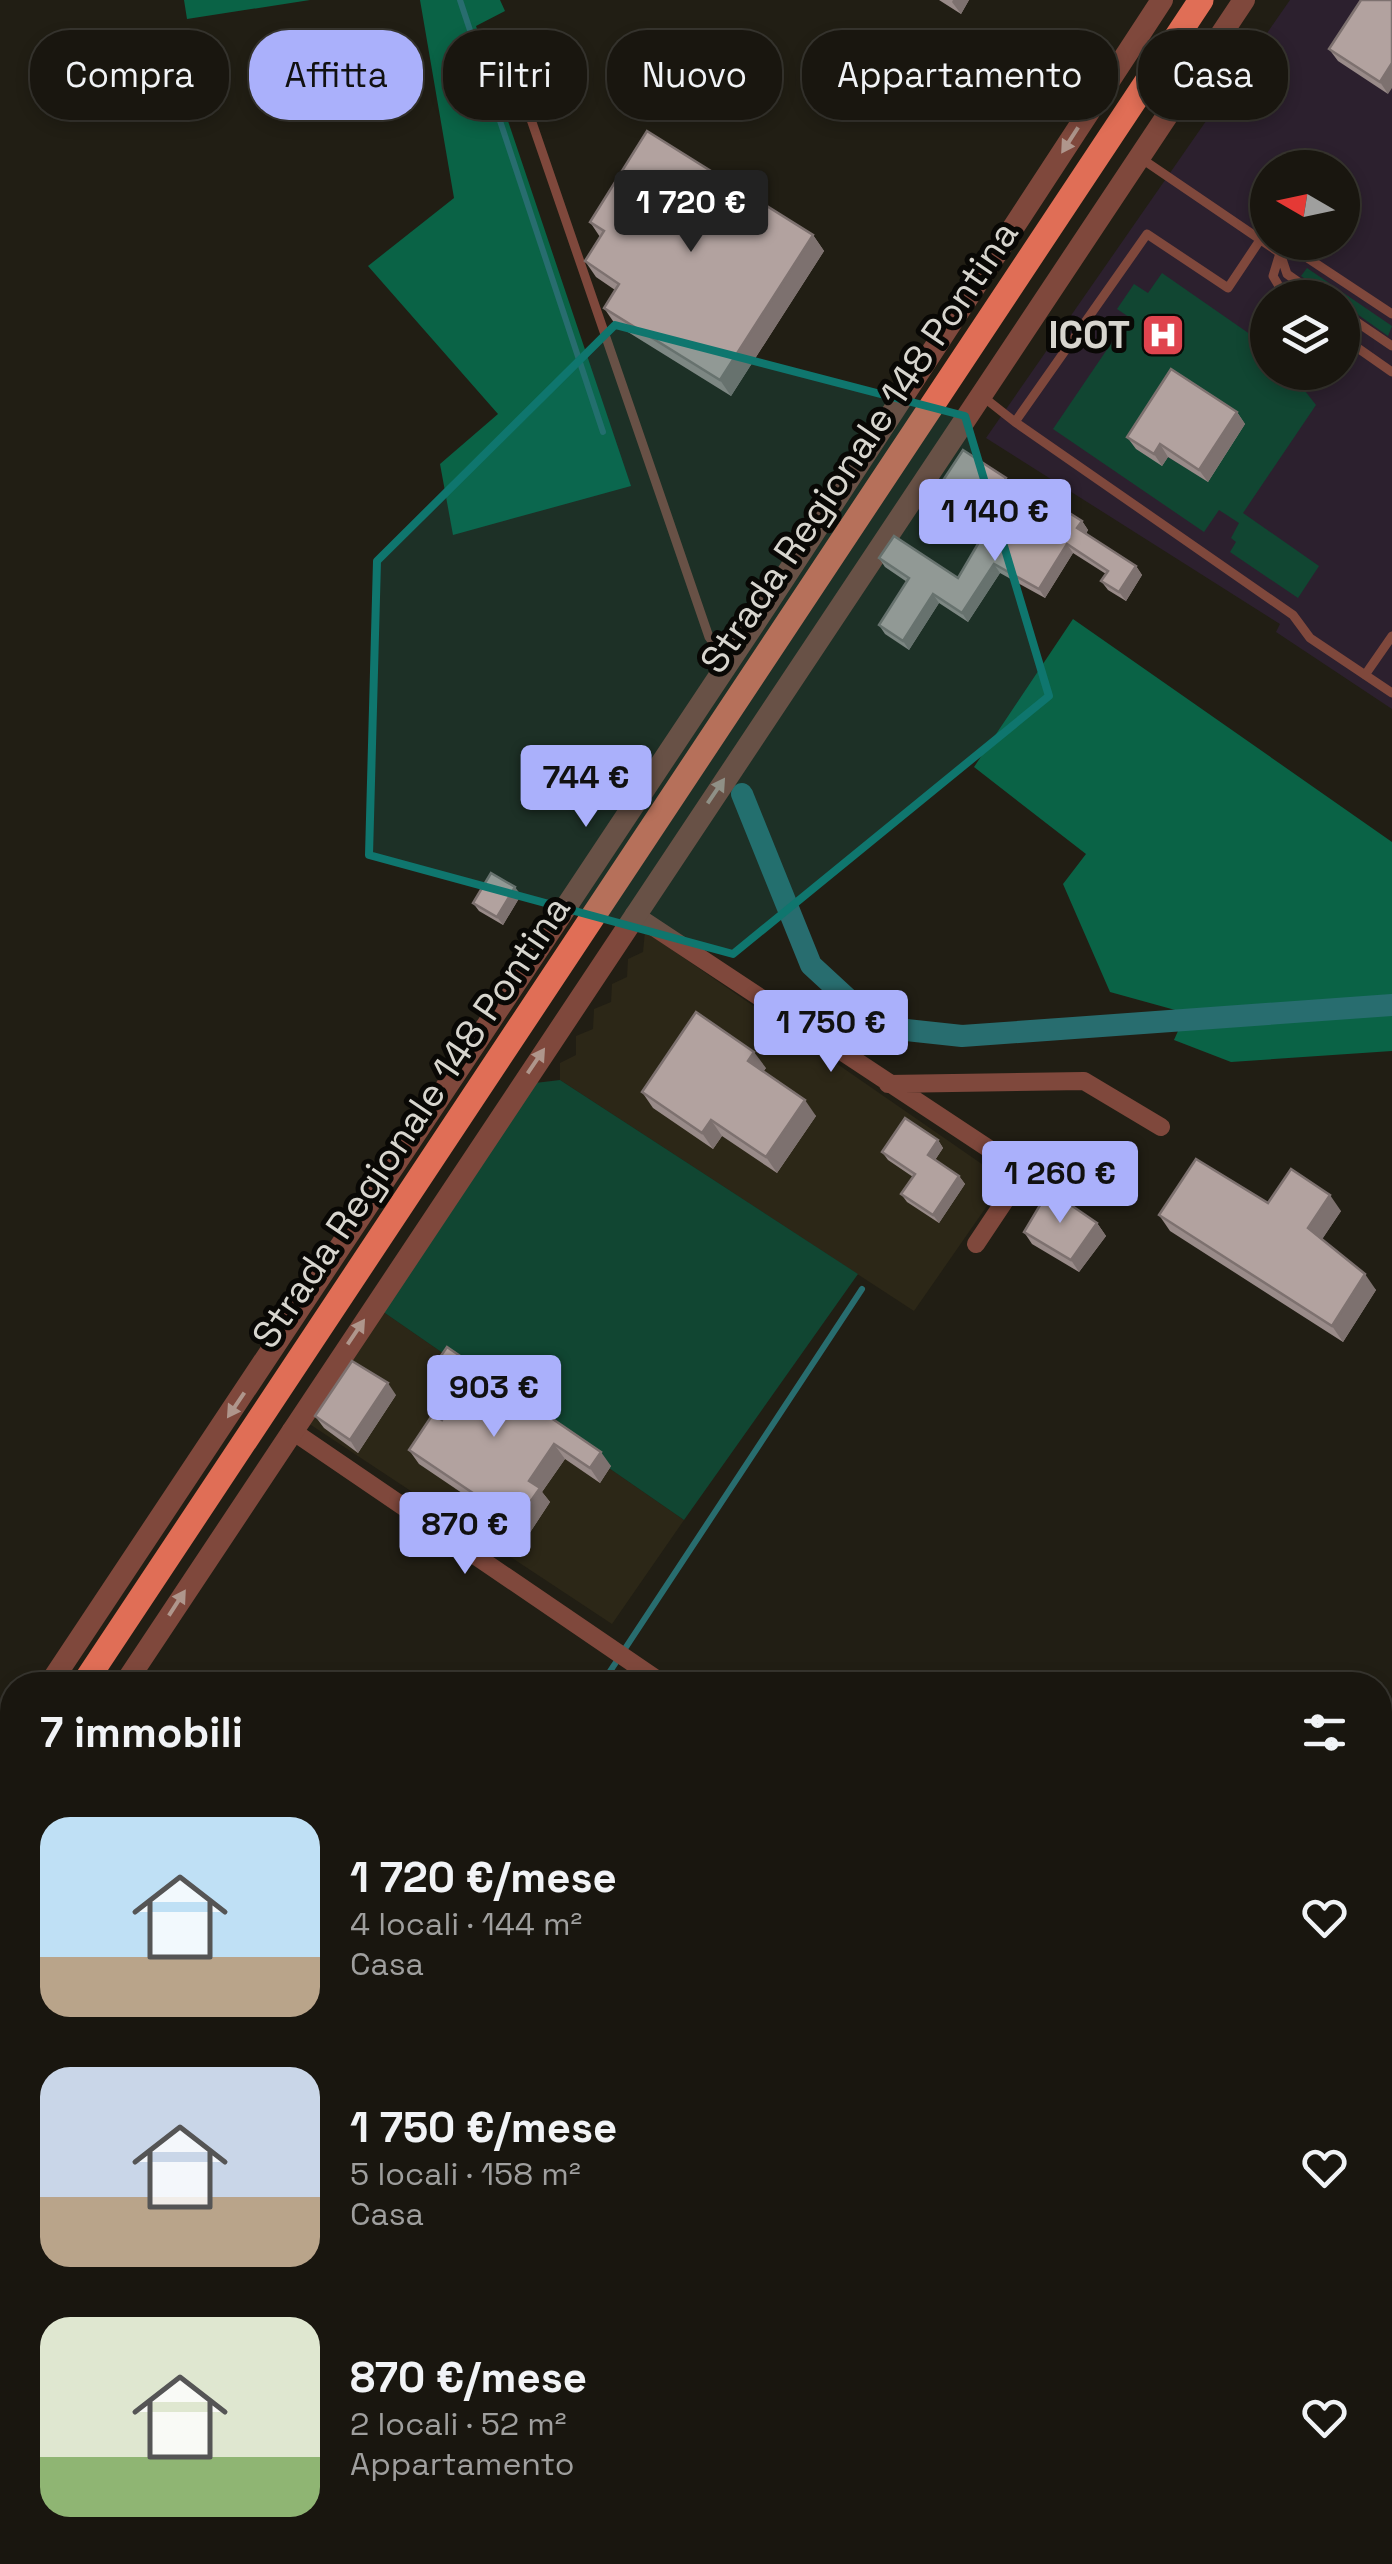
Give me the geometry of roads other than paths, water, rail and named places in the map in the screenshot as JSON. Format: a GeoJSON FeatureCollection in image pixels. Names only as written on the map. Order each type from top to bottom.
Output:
{"type":"FeatureCollection","features":[{"type":"Feature","properties":{"kind":"main road","name":"Strada Regionale 148 Pontina"},"geometry":{"type":"LineString","coordinates":[[92,1672],[1200,0]]}},
{"type":"Feature","properties":{"kind":"street"},"geometry":{"type":"LineString","coordinates":[[58,1672],[728,663],[1162,0]]}},
{"type":"Feature","properties":{"kind":"street"},"geometry":{"type":"LineString","coordinates":[[133,1672],[1244,0]]}},
{"type":"Feature","properties":{"kind":"street"},"geometry":{"type":"LineString","coordinates":[[634,914],[1024,1172],[976,1244]]}},
{"type":"Feature","properties":{"kind":"street"},"geometry":{"type":"LineString","coordinates":[[887,1084],[1084,1082],[1161,1127]]}},
{"type":"Feature","properties":{"kind":"street"},"geometry":{"type":"LineString","coordinates":[[291,1430],[646,1672]]}},
{"type":"Feature","properties":{"kind":"lane"},"geometry":{"type":"LineString","coordinates":[[531,120],[709,637],[728,663]]}},
{"type":"Feature","properties":{"kind":"lane"},"geometry":{"type":"LineString","coordinates":[[1138,157],[1250,233]]}},
{"type":"Feature","properties":{"kind":"lane"},"geometry":{"type":"LineString","coordinates":[[1016,422],[1147,234],[1228,288],[1250,255]]}},
{"type":"Feature","properties":{"kind":"lane"},"geometry":{"type":"LineString","coordinates":[[1282,260],[1287,274],[1296,280]]}},
{"type":"Feature","properties":{"kind":"lane"},"geometry":{"type":"LineString","coordinates":[[1311,260],[1392,314]]}},
{"type":"Feature","properties":{"kind":"lane"},"geometry":{"type":"LineString","coordinates":[[1360,324],[1392,346]]}},
{"type":"Feature","properties":{"kind":"lane"},"geometry":{"type":"LineString","coordinates":[[1360,350],[1392,372]]}},
{"type":"Feature","properties":{"kind":"lane"},"geometry":{"type":"LineString","coordinates":[[980,395],[1293,614],[1310,638],[1392,693]]}},
{"type":"Feature","properties":{"kind":"lane"},"geometry":{"type":"LineString","coordinates":[[1365,675],[1392,636]]}},
{"type":"Feature","properties":{"kind":"waterway"},"geometry":{"type":"LineString","coordinates":[[460,0],[603,432]]}},
{"type":"Feature","properties":{"kind":"waterway"},"geometry":{"type":"LineString","coordinates":[[742,794],[811,965],[850,1001],[897,1029],[962,1036],[1392,1005]]}},
{"type":"Feature","properties":{"kind":"waterway"},"geometry":{"type":"LineString","coordinates":[[610,1672],[862,1289]]}},
{"type":"Feature","properties":{"kind":"place","name":"ICOT"},"geometry":{"type":"Point","coordinates":[1163,335]}}]}
